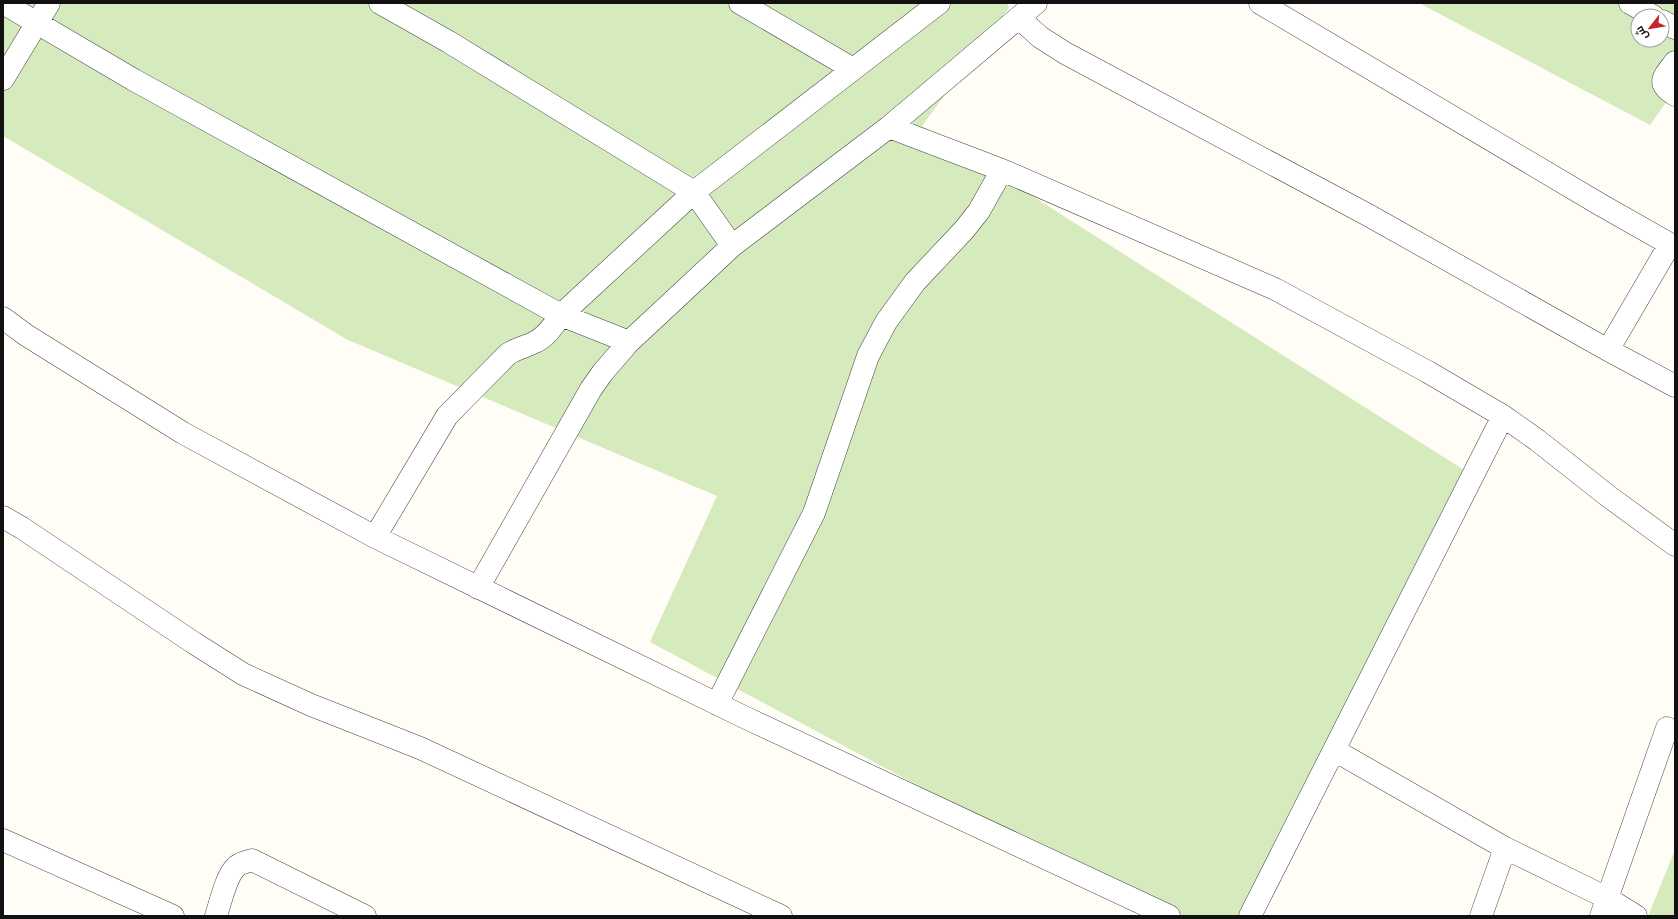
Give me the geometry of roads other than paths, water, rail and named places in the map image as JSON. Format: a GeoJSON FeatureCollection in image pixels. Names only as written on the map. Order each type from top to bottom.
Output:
{"type":"FeatureCollection","features":[{"type":"Feature","properties":{"kind":"street"},"geometry":{"type":"LineString","coordinates":[[3,3],[141,84],[561,315],[628,342]]}},
{"type":"Feature","properties":{"kind":"street"},"geometry":{"type":"LineString","coordinates":[[3,79],[49,3]]}},
{"type":"Feature","properties":{"kind":"street"},"geometry":{"type":"LineString","coordinates":[[380,3],[456,46],[694,192],[732,246]]}},
{"type":"Feature","properties":{"kind":"street"},"geometry":{"type":"LineString","coordinates":[[740,3],[853,70]]}},
{"type":"Feature","properties":{"kind":"street"},"geometry":{"type":"LineString","coordinates":[[375,537],[447,416],[508,354],[516,349],[540,340],[561,315],[694,192],[940,3]]}},
{"type":"Feature","properties":{"kind":"street"},"geometry":{"type":"LineString","coordinates":[[478,588],[591,389],[628,342],[732,246],[889,127],[1036,3]]}},
{"type":"Feature","properties":{"kind":"street"},"geometry":{"type":"LineString","coordinates":[[1260,3],[1600,205],[1672,245],[1608,350]]}},
{"type":"Feature","properties":{"kind":"street"},"geometry":{"type":"LineString","coordinates":[[1630,3],[1639,8]]}},
{"type":"Feature","properties":{"kind":"street"},"geometry":{"type":"LineString","coordinates":[[1019,18],[1040,37],[1065,53],[1368,215],[1675,386]]}},
{"type":"Feature","properties":{"kind":"street"},"geometry":{"type":"LineString","coordinates":[[1675,62],[1663,78],[1662,83],[1666,90],[1675,94]]}},
{"type":"Feature","properties":{"kind":"street"},"geometry":{"type":"LineString","coordinates":[[889,127],[1002,170],[1275,289],[1428,372],[1503,416],[1675,545]]}},
{"type":"Feature","properties":{"kind":"street"},"geometry":{"type":"LineString","coordinates":[[717,704],[811,519],[868,356],[886,322],[915,282],[964,230],[979,211],[1002,170]]}},
{"type":"Feature","properties":{"kind":"street"},"geometry":{"type":"LineString","coordinates":[[3,318],[26,335],[183,432],[375,537],[717,704],[1169,916]]}},
{"type":"Feature","properties":{"kind":"street"},"geometry":{"type":"LineString","coordinates":[[1250,916],[1503,416]]}},
{"type":"Feature","properties":{"kind":"street"},"geometry":{"type":"LineString","coordinates":[[3,517],[243,674],[311,705],[420,748],[781,916]]}},
{"type":"Feature","properties":{"kind":"street"},"geometry":{"type":"LineString","coordinates":[[1604,907],[1667,728]]}},
{"type":"Feature","properties":{"kind":"street"},"geometry":{"type":"LineString","coordinates":[[1334,750],[1505,848],[1604,907],[1636,916]]}},
{"type":"Feature","properties":{"kind":"street"},"geometry":{"type":"LineString","coordinates":[[3,840],[173,916]]}},
{"type":"Feature","properties":{"kind":"street"},"geometry":{"type":"LineString","coordinates":[[1481,916],[1505,848]]}},
{"type":"Feature","properties":{"kind":"street"},"geometry":{"type":"LineString","coordinates":[[216,916],[234,868],[240,864],[252,860],[365,916]]}}]}
